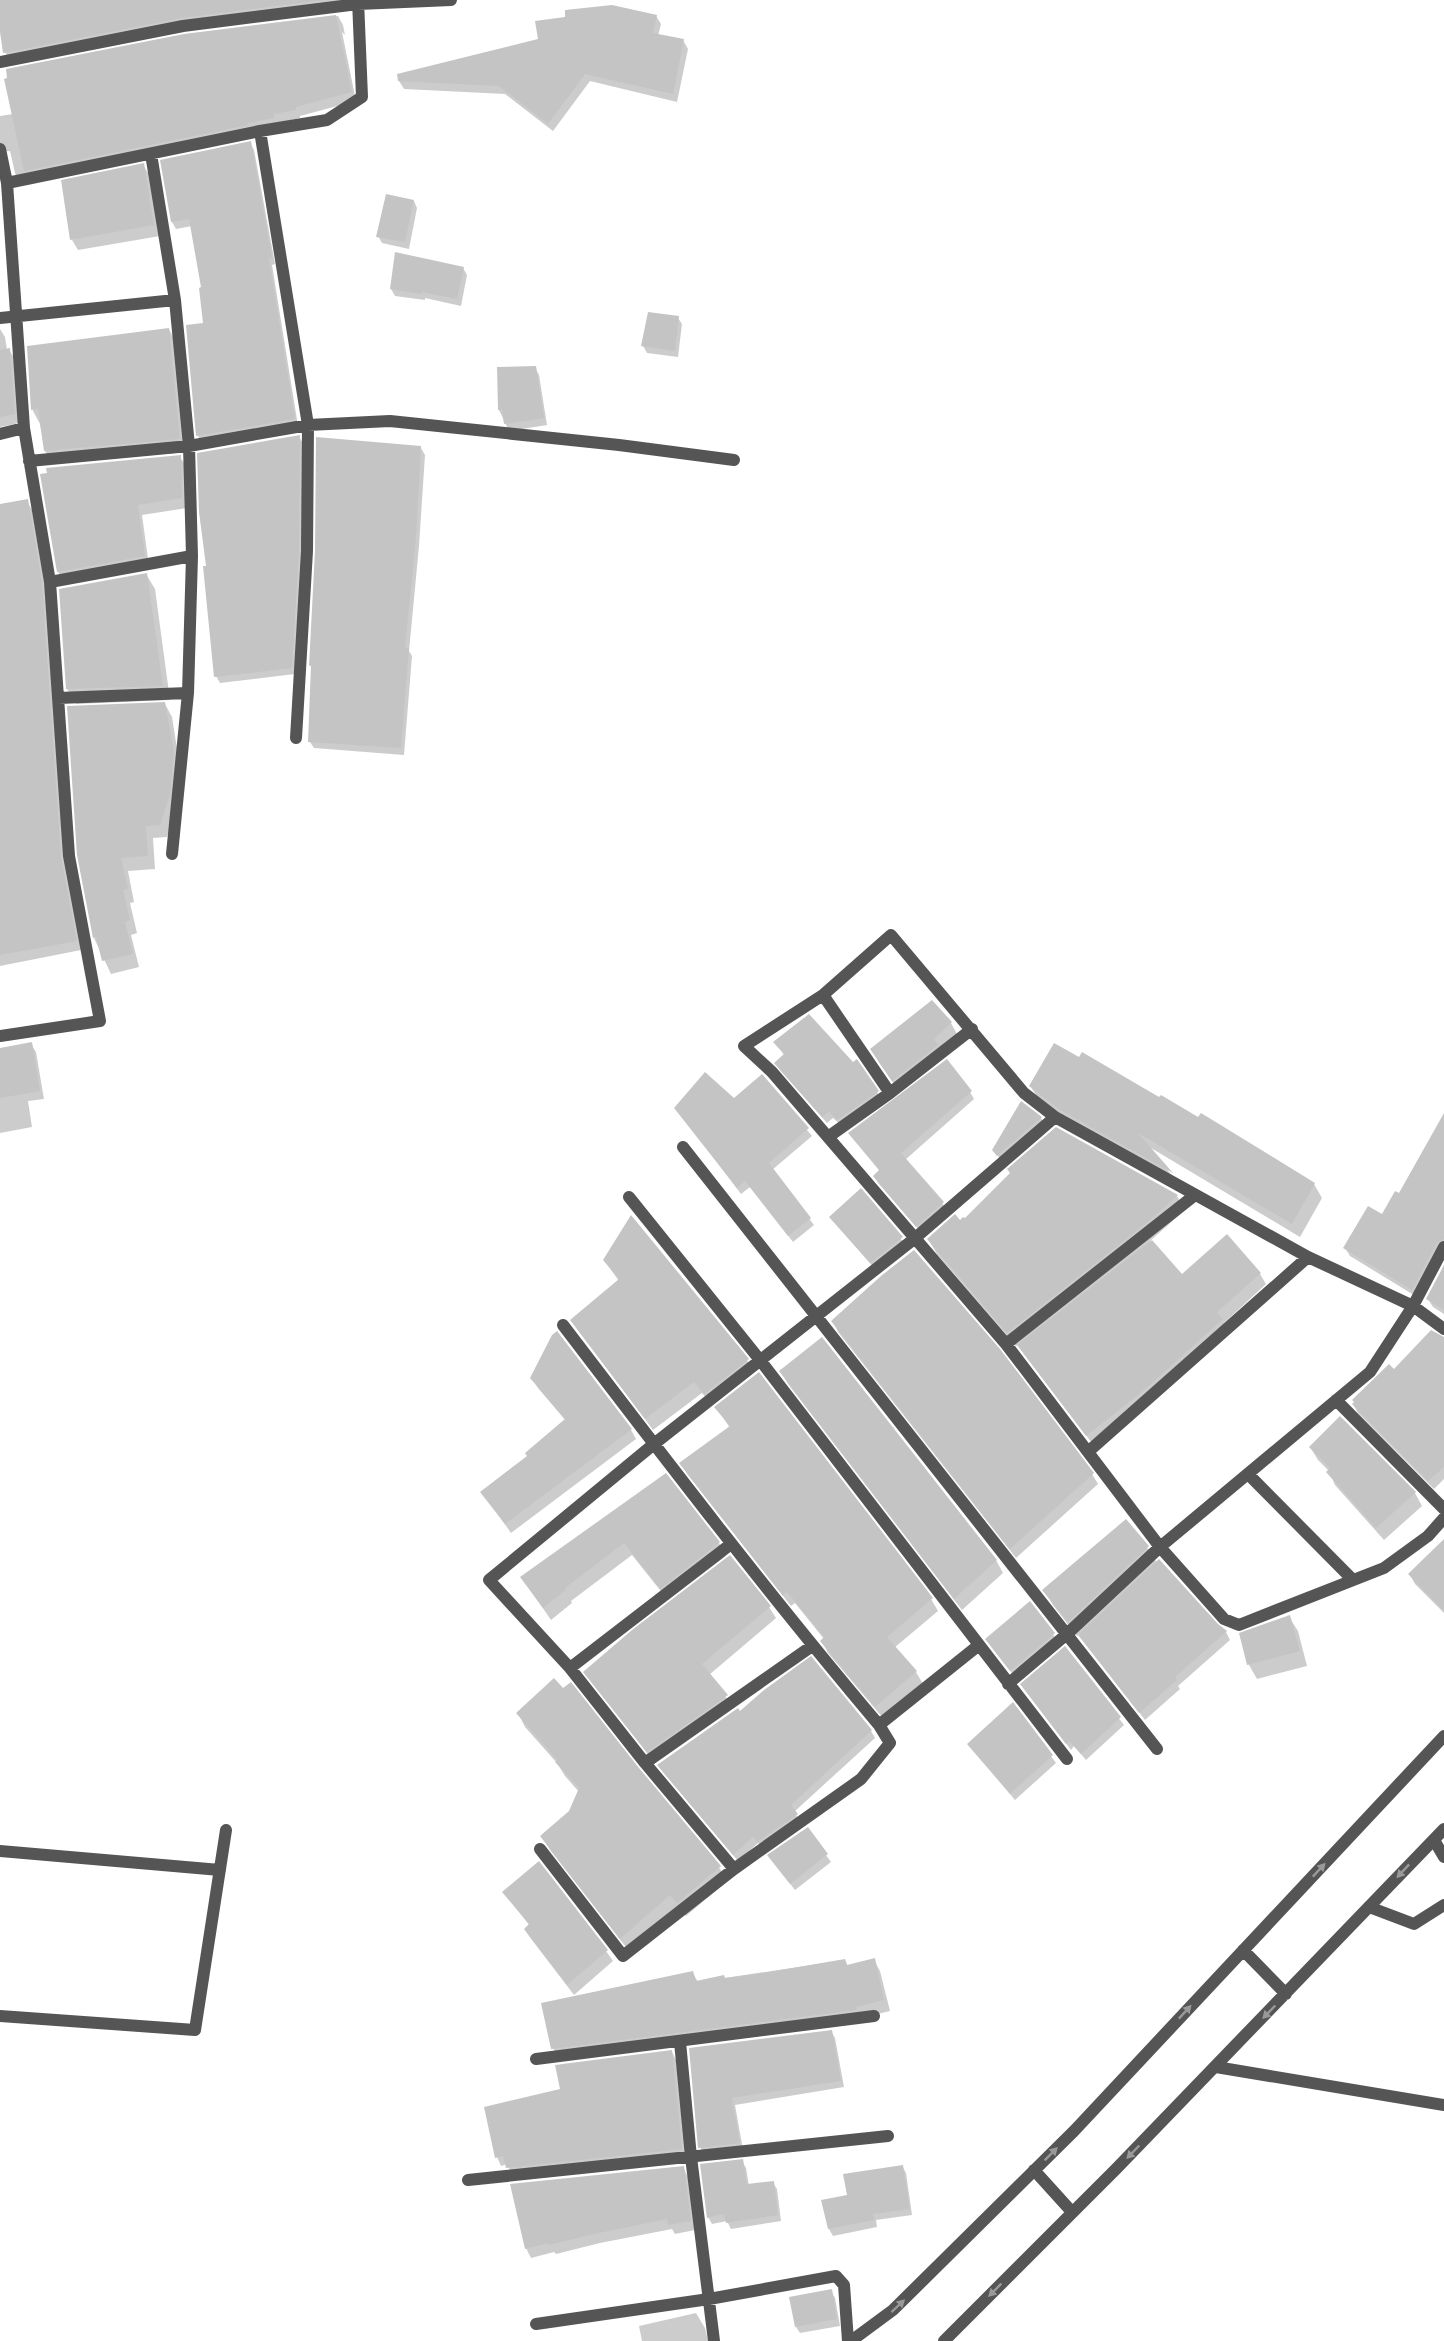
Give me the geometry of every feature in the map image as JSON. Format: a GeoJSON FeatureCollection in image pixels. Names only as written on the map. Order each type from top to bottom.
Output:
{"type":"FeatureCollection","features":[{"type":"Feature","properties":{"kind":"street"},"geometry":{"type":"LineString","coordinates":[[0,62],[183,27],[358,2],[451,0]]}},
{"type":"Feature","properties":{"kind":"street"},"geometry":{"type":"LineString","coordinates":[[7,183],[260,131],[327,120],[362,97],[358,2]]}},
{"type":"Feature","properties":{"kind":"street"},"geometry":{"type":"LineString","coordinates":[[260,131],[308,425],[307,551],[296,738]]}},
{"type":"Feature","properties":{"kind":"street"},"geometry":{"type":"LineString","coordinates":[[0,149],[7,183],[24,428],[50,582],[69,856],[100,1021],[0,1036]]}},
{"type":"Feature","properties":{"kind":"street"},"geometry":{"type":"LineString","coordinates":[[151,154],[176,300],[189,446],[192,556],[188,693],[172,854]]}},
{"type":"Feature","properties":{"kind":"street"},"geometry":{"type":"LineString","coordinates":[[0,318],[176,300]]}},
{"type":"Feature","properties":{"kind":"street"},"geometry":{"type":"LineString","coordinates":[[29,461],[189,446],[308,425],[390,421],[734,460]]}},
{"type":"Feature","properties":{"kind":"street"},"geometry":{"type":"LineString","coordinates":[[0,434],[24,428]]}},
{"type":"Feature","properties":{"kind":"street"},"geometry":{"type":"LineString","coordinates":[[50,582],[192,556]]}},
{"type":"Feature","properties":{"kind":"street"},"geometry":{"type":"LineString","coordinates":[[58,698],[188,693]]}},
{"type":"Feature","properties":{"kind":"street"},"geometry":{"type":"LineString","coordinates":[[1444,1329],[1413,1306],[1308,1257],[1055,1117],[1024,1093],[891,935],[823,995],[744,1046],[772,1072],[1006,1344],[1160,1547],[1224,1619],[1239,1625],[1384,1568],[1428,1536],[1444,1518]]}},
{"type":"Feature","properties":{"kind":"street"},"geometry":{"type":"LineString","coordinates":[[823,995],[890,1093]]}},
{"type":"Feature","properties":{"kind":"street"},"geometry":{"type":"LineString","coordinates":[[828,1137],[890,1093],[972,1029]]}},
{"type":"Feature","properties":{"kind":"street"},"geometry":{"type":"LineString","coordinates":[[734,1869],[645,1763],[570,1668],[489,1580],[654,1444],[914,1239],[1055,1117]]}},
{"type":"Feature","properties":{"kind":"street"},"geometry":{"type":"LineString","coordinates":[[683,1147],[1157,1749]]}},
{"type":"Feature","properties":{"kind":"street"},"geometry":{"type":"LineString","coordinates":[[1006,1344],[1195,1195]]}},
{"type":"Feature","properties":{"kind":"street"},"geometry":{"type":"LineString","coordinates":[[629,1197],[760,1360],[1067,1759]]}},
{"type":"Feature","properties":{"kind":"street"},"geometry":{"type":"LineString","coordinates":[[1008,1684],[1067,1634],[1160,1547],[1370,1372],[1413,1306],[1444,1247]]}},
{"type":"Feature","properties":{"kind":"street"},"geometry":{"type":"LineString","coordinates":[[1089,1451],[1308,1257]]}},
{"type":"Feature","properties":{"kind":"street"},"geometry":{"type":"LineString","coordinates":[[540,1849],[623,1956],[734,1869],[861,1779],[890,1743],[879,1725],[812,1646],[731,1544],[563,1325]]}},
{"type":"Feature","properties":{"kind":"street"},"geometry":{"type":"LineString","coordinates":[[1336,1400],[1444,1509]]}},
{"type":"Feature","properties":{"kind":"street"},"geometry":{"type":"LineString","coordinates":[[1248,1473],[1353,1580]]}},
{"type":"Feature","properties":{"kind":"street"},"geometry":{"type":"LineString","coordinates":[[570,1668],[731,1544]]}},
{"type":"Feature","properties":{"kind":"street"},"geometry":{"type":"LineString","coordinates":[[879,1725],[979,1645]]}},
{"type":"Feature","properties":{"kind":"street"},"geometry":{"type":"LineString","coordinates":[[645,1763],[812,1646]]}},
{"type":"Feature","properties":{"kind":"street"},"geometry":{"type":"LineString","coordinates":[[536,2324],[709,2299],[836,2276],[844,2285],[850,2341],[894,2310],[1034,2170],[1444,1736]]}},
{"type":"Feature","properties":{"kind":"street"},"geometry":{"type":"LineString","coordinates":[[0,2016],[195,2030],[226,1830]]}},
{"type":"Feature","properties":{"kind":"street"},"geometry":{"type":"LineString","coordinates":[[944,2341],[1216,2067],[1444,1830]]}},
{"type":"Feature","properties":{"kind":"street"},"geometry":{"type":"LineString","coordinates":[[1434,1840],[1444,1857]]}},
{"type":"Feature","properties":{"kind":"street"},"geometry":{"type":"LineString","coordinates":[[0,1851],[220,1870]]}},
{"type":"Feature","properties":{"kind":"street"},"geometry":{"type":"LineString","coordinates":[[1369,1907],[1413,1924],[1444,1905]]}},
{"type":"Feature","properties":{"kind":"street"},"geometry":{"type":"LineString","coordinates":[[1244,1950],[1286,1994]]}},
{"type":"Feature","properties":{"kind":"street"},"geometry":{"type":"LineString","coordinates":[[536,2060],[873,2016]]}},
{"type":"Feature","properties":{"kind":"street"},"geometry":{"type":"LineString","coordinates":[[680,2042],[691,2157],[714,2341]]}},
{"type":"Feature","properties":{"kind":"street"},"geometry":{"type":"LineString","coordinates":[[1216,2067],[1444,2105]]}},
{"type":"Feature","properties":{"kind":"street"},"geometry":{"type":"LineString","coordinates":[[468,2180],[888,2136]]}},
{"type":"Feature","properties":{"kind":"street"},"geometry":{"type":"LineString","coordinates":[[1034,2170],[1072,2212]]}},
{"type":"Feature","properties":{"kind":"building"},"geometry":{"type":"Polygon","coordinates":[[[0,0],[324,0],[182,18],[3,53],[0,32],[0,0]]]}},
{"type":"Feature","properties":{"kind":"building"},"geometry":{"type":"Polygon","coordinates":[[[612,5],[657,15],[653,33],[684,39],[673,94],[585,74],[548,124],[499,86],[398,81],[397,74],[538,39],[535,21],[565,17],[565,10],[612,5]]]}},
{"type":"Feature","properties":{"kind":"building"},"geometry":{"type":"Polygon","coordinates":[[[336,15],[352,92],[296,107],[296,110],[274,114],[274,118],[248,123],[248,125],[24,171],[4,79],[7,78],[6,69],[184,34],[336,15]]]}},
{"type":"Feature","properties":{"kind":"building"},"geometry":{"type":"Polygon","coordinates":[[[251,141],[272,258],[269,258],[295,419],[196,436],[186,325],[203,323],[199,288],[201,287],[189,219],[171,222],[160,160],[251,141]]]}},
{"type":"Feature","properties":{"kind":"building"},"geometry":{"type":"Polygon","coordinates":[[[144,163],[154,225],[70,240],[61,180],[144,163]]]}},
{"type":"Feature","properties":{"kind":"building"},"geometry":{"type":"Polygon","coordinates":[[[386,194],[414,200],[405,242],[376,237],[386,194]]]}},
{"type":"Feature","properties":{"kind":"building"},"geometry":{"type":"Polygon","coordinates":[[[395,252],[464,267],[457,299],[390,289],[395,252]]]}},
{"type":"Feature","properties":{"kind":"building"},"geometry":{"type":"Polygon","coordinates":[[[648,312],[679,316],[675,351],[641,346],[648,312]]]}},
{"type":"Feature","properties":{"kind":"building"},"geometry":{"type":"Polygon","coordinates":[[[169,328],[180,439],[44,451],[38,409],[31,410],[27,346],[169,328]]]}},
{"type":"Feature","properties":{"kind":"building"},"geometry":{"type":"Polygon","coordinates":[[[10,348],[15,414],[0,417],[0,350],[10,348]]]}},
{"type":"Feature","properties":{"kind":"building"},"geometry":{"type":"Polygon","coordinates":[[[536,366],[544,418],[504,424],[502,410],[498,410],[497,367],[536,366]]]}},
{"type":"Feature","properties":{"kind":"building"},"geometry":{"type":"Polygon","coordinates":[[[300,435],[299,551],[292,668],[214,677],[203,566],[206,566],[199,512],[197,453],[300,435]]]}},
{"type":"Feature","properties":{"kind":"building"},"geometry":{"type":"Polygon","coordinates":[[[316,437],[421,446],[416,538],[405,648],[409,648],[401,748],[308,742],[315,551],[316,437]]]}},
{"type":"Feature","properties":{"kind":"building"},"geometry":{"type":"Polygon","coordinates":[[[181,455],[182,498],[138,505],[145,556],[57,572],[40,474],[47,473],[46,468],[181,455]]]}},
{"type":"Feature","properties":{"kind":"building"},"geometry":{"type":"Polygon","coordinates":[[[28,499],[42,583],[61,857],[77,941],[0,955],[0,504],[28,499]]]}},
{"type":"Feature","properties":{"kind":"building"},"geometry":{"type":"Polygon","coordinates":[[[147,573],[163,686],[66,689],[59,589],[147,573]]]}},
{"type":"Feature","properties":{"kind":"building"},"geometry":{"type":"Polygon","coordinates":[[[165,702],[174,753],[170,795],[160,825],[146,826],[148,856],[121,858],[128,889],[123,890],[130,920],[125,922],[133,954],[102,961],[96,937],[93,938],[77,855],[67,706],[165,702]]]}},
{"type":"Feature","properties":{"kind":"building"},"geometry":{"type":"Polygon","coordinates":[[[932,1000],[952,1022],[934,1039],[938,1045],[892,1081],[870,1049],[932,1000]]]}},
{"type":"Feature","properties":{"kind":"building"},"geometry":{"type":"Polygon","coordinates":[[[809,1014],[853,1062],[857,1059],[879,1091],[837,1120],[829,1112],[822,1117],[774,1063],[784,1054],[773,1042],[809,1014]]]}},
{"type":"Feature","properties":{"kind":"building"},"geometry":{"type":"Polygon","coordinates":[[[32,1042],[40,1091],[0,1098],[0,1048],[32,1042]]]}},
{"type":"Feature","properties":{"kind":"building"},"geometry":{"type":"Polygon","coordinates":[[[1054,1043],[1079,1057],[1082,1052],[1198,1117],[1201,1113],[1315,1183],[1292,1224],[1138,1133],[1173,1173],[1060,1110],[1029,1086],[1054,1043]]]}},
{"type":"Feature","properties":{"kind":"building"},"geometry":{"type":"Polygon","coordinates":[[[947,1059],[972,1091],[901,1153],[944,1202],[916,1227],[873,1176],[879,1170],[848,1133],[947,1059]]]}},
{"type":"Feature","properties":{"kind":"building"},"geometry":{"type":"Polygon","coordinates":[[[705,1072],[734,1098],[762,1074],[809,1128],[769,1163],[811,1218],[788,1236],[745,1181],[737,1188],[674,1108],[705,1072]]]}},
{"type":"Feature","properties":{"kind":"building"},"geometry":{"type":"Polygon","coordinates":[[[1021,1101],[1042,1117],[997,1156],[992,1150],[1021,1101]]]}},
{"type":"Feature","properties":{"kind":"building"},"geometry":{"type":"Polygon","coordinates":[[[1444,1113],[1444,1239],[1437,1243],[1412,1290],[1343,1248],[1368,1206],[1382,1214],[1395,1191],[1399,1193],[1444,1113]]]}},
{"type":"Feature","properties":{"kind":"building"},"geometry":{"type":"Polygon","coordinates":[[[1056,1127],[1178,1195],[1149,1221],[1007,1333],[927,1239],[955,1214],[960,1220],[965,1218],[1010,1173],[1007,1169],[1056,1127]]]}},
{"type":"Feature","properties":{"kind":"building"},"geometry":{"type":"Polygon","coordinates":[[[861,1188],[903,1237],[870,1263],[829,1217],[861,1188]]]}},
{"type":"Feature","properties":{"kind":"building"},"geometry":{"type":"Polygon","coordinates":[[[631,1215],[749,1359],[704,1394],[694,1382],[645,1419],[570,1320],[619,1279],[603,1260],[631,1215]]]}},
{"type":"Feature","properties":{"kind":"building"},"geometry":{"type":"Polygon","coordinates":[[[1227,1234],[1261,1273],[1217,1312],[1223,1319],[1143,1391],[1086,1436],[1017,1345],[1152,1240],[1182,1274],[1227,1234]]]}},
{"type":"Feature","properties":{"kind":"building"},"geometry":{"type":"Polygon","coordinates":[[[914,1250],[1000,1349],[1094,1473],[1010,1549],[831,1321],[914,1250]]]}},
{"type":"Feature","properties":{"kind":"building"},"geometry":{"type":"Polygon","coordinates":[[[1444,1265],[1444,1310],[1426,1299],[1444,1265]]]}},
{"type":"Feature","properties":{"kind":"building"},"geometry":{"type":"Polygon","coordinates":[[[1431,1330],[1444,1337],[1444,1467],[1428,1481],[1352,1404],[1354,1402],[1352,1400],[1389,1364],[1394,1369],[1431,1330]]]}},
{"type":"Feature","properties":{"kind":"building"},"geometry":{"type":"Polygon","coordinates":[[[557,1331],[632,1429],[505,1524],[480,1492],[527,1456],[525,1453],[565,1419],[530,1378],[552,1335],[557,1331]]]}},
{"type":"Feature","properties":{"kind":"building"},"geometry":{"type":"Polygon","coordinates":[[[822,1337],[997,1560],[954,1599],[779,1371],[822,1337]]]}},
{"type":"Feature","properties":{"kind":"building"},"geometry":{"type":"Polygon","coordinates":[[[759,1372],[933,1598],[887,1637],[917,1671],[875,1707],[820,1641],[824,1637],[787,1592],[783,1596],[679,1463],[730,1426],[714,1407],[759,1372]]]}},
{"type":"Feature","properties":{"kind":"building"},"geometry":{"type":"Polygon","coordinates":[[[1340,1416],[1416,1492],[1376,1528],[1326,1472],[1330,1468],[1309,1447],[1340,1416]]]}},
{"type":"Feature","properties":{"kind":"building"},"geometry":{"type":"Polygon","coordinates":[[[666,1473],[720,1542],[660,1589],[624,1543],[565,1588],[566,1590],[543,1608],[520,1577],[666,1473]]]}},
{"type":"Feature","properties":{"kind":"building"},"geometry":{"type":"Polygon","coordinates":[[[1126,1519],[1149,1546],[1068,1622],[1042,1590],[1126,1519]]]}},
{"type":"Feature","properties":{"kind":"building"},"geometry":{"type":"Polygon","coordinates":[[[1444,1539],[1444,1611],[1408,1574],[1444,1539]]]}},
{"type":"Feature","properties":{"kind":"building"},"geometry":{"type":"Polygon","coordinates":[[[730,1555],[771,1606],[702,1664],[728,1695],[647,1752],[583,1672],[632,1630],[730,1555]]]}},
{"type":"Feature","properties":{"kind":"building"},"geometry":{"type":"Polygon","coordinates":[[[1159,1559],[1227,1631],[1139,1713],[1078,1635],[1159,1559]]]}},
{"type":"Feature","properties":{"kind":"building"},"geometry":{"type":"Polygon","coordinates":[[[1030,1601],[1055,1633],[1010,1671],[985,1639],[1030,1601]]]}},
{"type":"Feature","properties":{"kind":"building"},"geometry":{"type":"Polygon","coordinates":[[[1290,1615],[1300,1651],[1247,1665],[1239,1633],[1290,1615]]]}},
{"type":"Feature","properties":{"kind":"building"},"geometry":{"type":"Polygon","coordinates":[[[1065,1646],[1121,1717],[1081,1754],[1069,1741],[1066,1744],[1020,1684],[1065,1646]]]}},
{"type":"Feature","properties":{"kind":"building"},"geometry":{"type":"Polygon","coordinates":[[[811,1656],[872,1730],[791,1805],[798,1814],[757,1842],[753,1837],[733,1855],[657,1765],[738,1708],[740,1711],[764,1690],[811,1656]]]}},
{"type":"Feature","properties":{"kind":"building"},"geometry":{"type":"Polygon","coordinates":[[[554,1678],[563,1688],[571,1682],[721,1866],[677,1903],[670,1895],[620,1939],[540,1836],[569,1811],[579,1788],[516,1713],[554,1678]]]}},
{"type":"Feature","properties":{"kind":"building"},"geometry":{"type":"Polygon","coordinates":[[[1013,1702],[1053,1755],[1010,1794],[967,1744],[1013,1702]]]}},
{"type":"Feature","properties":{"kind":"building"},"geometry":{"type":"Polygon","coordinates":[[[808,1827],[828,1854],[790,1884],[767,1855],[808,1827]]]}},
{"type":"Feature","properties":{"kind":"building"},"geometry":{"type":"Polygon","coordinates":[[[539,1861],[608,1950],[567,1985],[524,1929],[529,1924],[502,1892],[539,1861]]]}},
{"type":"Feature","properties":{"kind":"building"},"geometry":{"type":"Polygon","coordinates":[[[875,1958],[884,2000],[856,2007],[857,2010],[551,2049],[541,2003],[693,1971],[696,1981],[724,1975],[725,1978],[758,1974],[845,1959],[847,1965],[875,1958]]]}},
{"type":"Feature","properties":{"kind":"building"},"geometry":{"type":"Polygon","coordinates":[[[832,2030],[841,2081],[732,2098],[740,2143],[698,2148],[689,2048],[832,2030]]]}},
{"type":"Feature","properties":{"kind":"building"},"geometry":{"type":"Polygon","coordinates":[[[672,2050],[682,2149],[506,2168],[503,2156],[495,2158],[484,2107],[560,2089],[555,2065],[672,2050]]]}},
{"type":"Feature","properties":{"kind":"building"},"geometry":{"type":"Polygon","coordinates":[[[743,2159],[747,2184],[774,2181],[778,2215],[726,2223],[724,2214],[707,2218],[700,2164],[743,2159]]]}},
{"type":"Feature","properties":{"kind":"building"},"geometry":{"type":"Polygon","coordinates":[[[903,2165],[910,2209],[873,2214],[874,2220],[828,2229],[821,2200],[847,2195],[843,2174],[903,2165]]]}},
{"type":"Feature","properties":{"kind":"building"},"geometry":{"type":"Polygon","coordinates":[[[684,2166],[691,2221],[668,2225],[667,2219],[525,2249],[510,2184],[684,2166]]]}},
{"type":"Feature","properties":{"kind":"building"},"geometry":{"type":"Polygon","coordinates":[[[832,2289],[837,2319],[795,2327],[789,2297],[832,2289]]]}}]}
